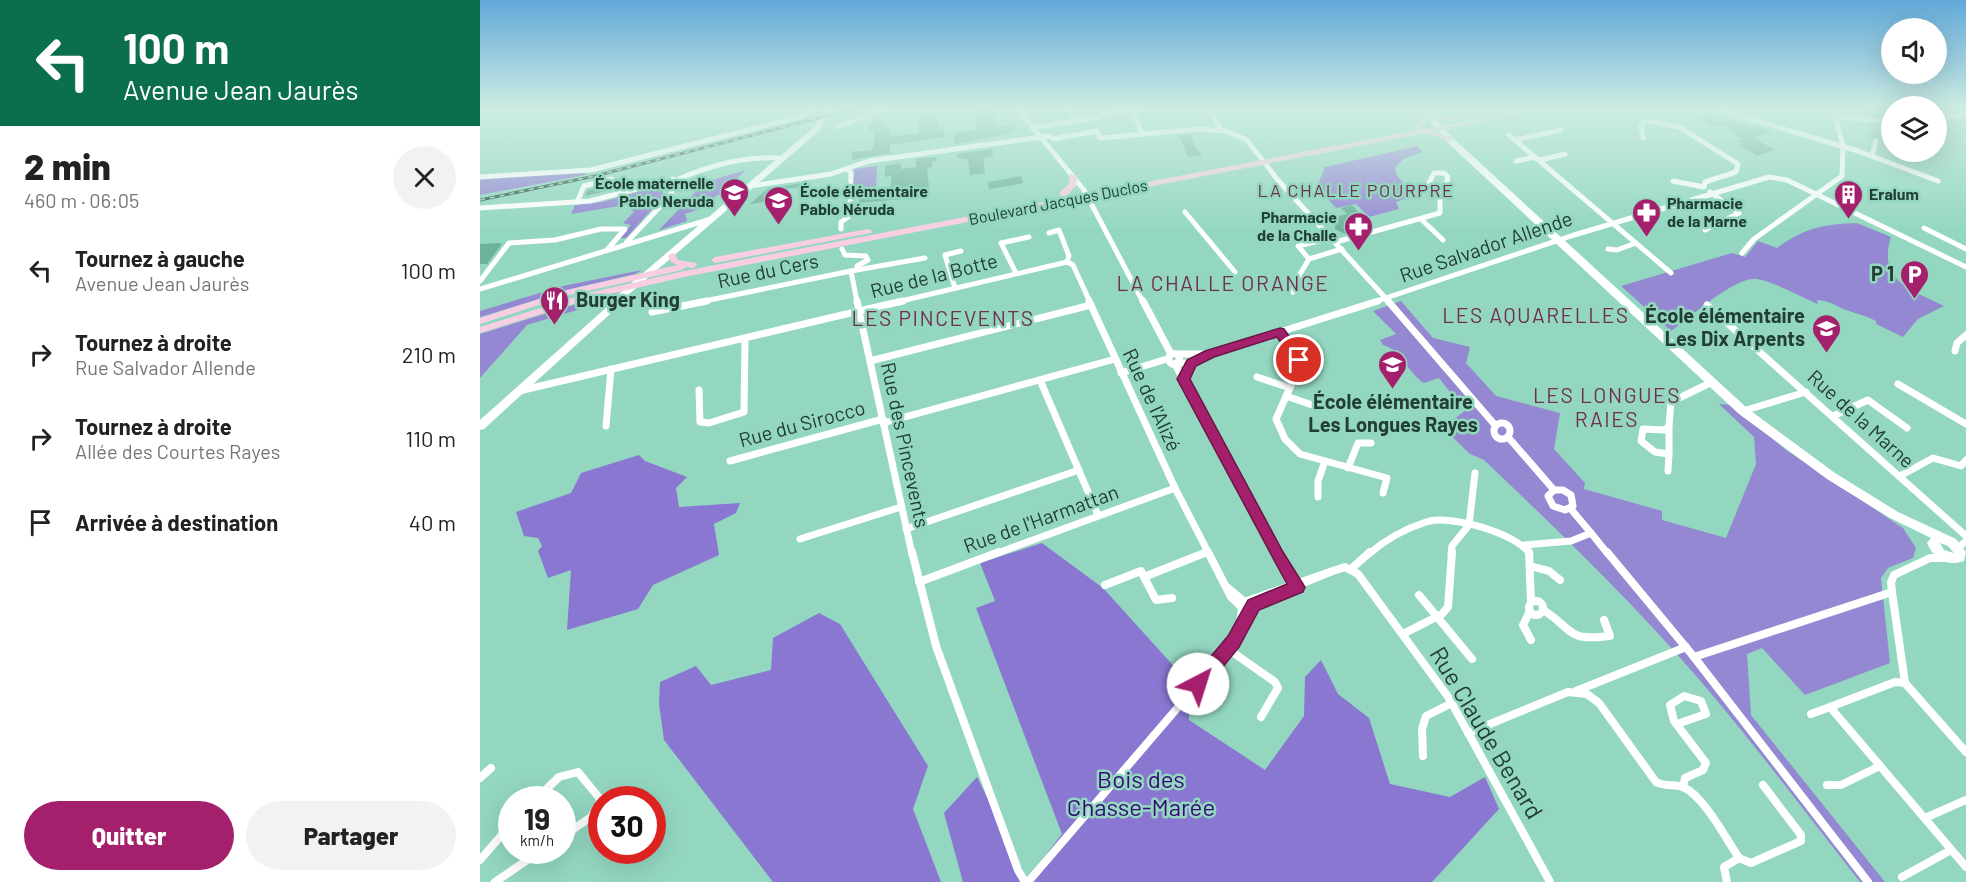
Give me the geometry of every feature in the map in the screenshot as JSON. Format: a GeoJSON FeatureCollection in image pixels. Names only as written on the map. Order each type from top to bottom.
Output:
{"type":"FeatureCollection","features":[{"type":"Feature","properties":{"kind":"main road","name":"Boulevard Jacques Duclos"},"geometry":{"type":"LineString","coordinates":[[1088,196],[1110,185],[1311,149]]}},
{"type":"Feature","properties":{"kind":"main road","name":"Boulevard Jacques Duclos"},"geometry":{"type":"LineString","coordinates":[[644,279],[676,268],[1062,198],[1088,196],[1323,149]]}},
{"type":"Feature","properties":{"kind":"main road"},"geometry":{"type":"LineString","coordinates":[[1062,198],[1072,186],[1073,176]]}},
{"type":"Feature","properties":{"kind":"main road","name":"Boulevard Jacques Duclos"},"geometry":{"type":"LineString","coordinates":[[480,321],[567,294],[1062,198]]}},
{"type":"Feature","properties":{"kind":"main road"},"geometry":{"type":"LineString","coordinates":[[672,256],[675,262],[693,265]]}},
{"type":"Feature","properties":{"kind":"main road"},"geometry":{"type":"LineString","coordinates":[[480,330],[676,268]]}},
{"type":"Feature","properties":{"kind":"street"},"geometry":{"type":"LineString","coordinates":[[480,177],[573,172],[602,168],[674,149]]}},
{"type":"Feature","properties":{"kind":"street"},"geometry":{"type":"LineString","coordinates":[[644,279],[792,149]]}},
{"type":"Feature","properties":{"kind":"street"},"geometry":{"type":"LineString","coordinates":[[750,186],[848,170],[869,161],[956,149]]}},
{"type":"Feature","properties":{"kind":"street"},"geometry":{"type":"LineString","coordinates":[[1050,149],[1088,196],[1293,586]]}},
{"type":"Feature","properties":{"kind":"street"},"geometry":{"type":"LineString","coordinates":[[1255,149],[1277,179],[1400,313],[1495,425],[1509,427],[1512,433],[1508,437]]}},
{"type":"Feature","properties":{"kind":"street"},"geometry":{"type":"LineString","coordinates":[[1463,149],[1743,411],[1823,470],[1915,526],[1937,545],[1961,549]]}},
{"type":"Feature","properties":{"kind":"street"},"geometry":{"type":"LineString","coordinates":[[1527,149],[1671,273]]}},
{"type":"Feature","properties":{"kind":"street"},"geometry":{"type":"LineString","coordinates":[[1704,187],[1705,182],[1736,172],[1737,162],[1716,149]]}},
{"type":"Feature","properties":{"kind":"street"},"geometry":{"type":"LineString","coordinates":[[1742,253],[1754,239],[1842,177],[1843,149]]}},
{"type":"Feature","properties":{"kind":"street"},"geometry":{"type":"LineString","coordinates":[[1852,149],[1938,181]]}},
{"type":"Feature","properties":{"kind":"street"},"geometry":{"type":"LineString","coordinates":[[1872,156],[1874,149]]}},
{"type":"Feature","properties":{"kind":"street"},"geometry":{"type":"LineString","coordinates":[[1516,161],[1565,154]]}},
{"type":"Feature","properties":{"kind":"street"},"geometry":{"type":"LineString","coordinates":[[480,208],[577,202],[680,180],[700,172],[759,156],[782,158]]}},
{"type":"Feature","properties":{"kind":"street"},"geometry":{"type":"LineString","coordinates":[[841,229],[841,222],[854,213],[850,210],[851,173],[848,170]]}},
{"type":"Feature","properties":{"kind":"street","name":"Rue Salvador Allende"},"geometry":{"type":"LineString","coordinates":[[1175,363],[1191,363],[1210,354],[1476,270],[1614,223],[1775,176],[1815,194]]}},
{"type":"Feature","properties":{"kind":"street"},"geometry":{"type":"LineString","coordinates":[[577,202],[584,186],[611,179]]}},
{"type":"Feature","properties":{"kind":"street"},"geometry":{"type":"LineString","coordinates":[[623,246],[670,196],[680,180]]}},
{"type":"Feature","properties":{"kind":"street"},"geometry":{"type":"LineString","coordinates":[[662,188],[667,181]]}},
{"type":"Feature","properties":{"kind":"street"},"geometry":{"type":"LineString","coordinates":[[1673,181],[1704,187],[1739,213],[1705,230]]}},
{"type":"Feature","properties":{"kind":"street"},"geometry":{"type":"LineString","coordinates":[[650,186],[673,189]]}},
{"type":"Feature","properties":{"kind":"street"},"geometry":{"type":"LineString","coordinates":[[1309,259],[1298,246],[1334,240],[1440,213],[1440,189]]}},
{"type":"Feature","properties":{"kind":"street"},"geometry":{"type":"LineString","coordinates":[[1815,194],[1966,267]]}},
{"type":"Feature","properties":{"kind":"street"},"geometry":{"type":"LineString","coordinates":[[1185,212],[1200,227],[1235,272]]}},
{"type":"Feature","properties":{"kind":"street"},"geometry":{"type":"LineString","coordinates":[[480,289],[711,219]]}},
{"type":"Feature","properties":{"kind":"street"},"geometry":{"type":"LineString","coordinates":[[1421,219],[1443,240]]}},
{"type":"Feature","properties":{"kind":"street"},"geometry":{"type":"LineString","coordinates":[[1924,228],[1966,249]]}},
{"type":"Feature","properties":{"kind":"street"},"geometry":{"type":"LineString","coordinates":[[480,280],[509,243],[555,240],[601,229],[625,229],[607,250]]}},
{"type":"Feature","properties":{"kind":"street","name":"Rue de l'Alizé"},"geometry":{"type":"LineString","coordinates":[[1048,232],[1059,230],[1069,256],[1067,262],[1073,265],[1175,488],[1231,597],[1247,607]]}},
{"type":"Feature","properties":{"kind":"street","name":"Rue de la Botte"},"geometry":{"type":"LineString","coordinates":[[1016,273],[1001,243],[1029,237]]}},
{"type":"Feature","properties":{"kind":"street"},"geometry":{"type":"LineString","coordinates":[[1608,249],[1617,250],[1636,243]]}},
{"type":"Feature","properties":{"kind":"street"},"geometry":{"type":"LineString","coordinates":[[480,426],[680,248]]}},
{"type":"Feature","properties":{"kind":"street"},"geometry":{"type":"LineString","coordinates":[[517,392],[859,311],[849,268],[867,260],[867,256],[845,255],[842,249]]}},
{"type":"Feature","properties":{"kind":"street"},"geometry":{"type":"LineString","coordinates":[[1293,292],[1291,289],[1309,259],[1342,249]]}},
{"type":"Feature","properties":{"kind":"street"},"geometry":{"type":"LineString","coordinates":[[955,288],[945,255],[961,251]]}},
{"type":"Feature","properties":{"kind":"street","name":"Rue du Cers"},"geometry":{"type":"LineString","coordinates":[[652,312],[925,258]]}},
{"type":"Feature","properties":{"kind":"street","name":"Rue de la Botte"},"geometry":{"type":"LineString","coordinates":[[859,311],[1067,262]]}},
{"type":"Feature","properties":{"kind":"street","name":"Rue de la Marne"},"geometry":{"type":"LineString","coordinates":[[1707,304],[1900,476],[1961,549]]}},
{"type":"Feature","properties":{"kind":"street"},"geometry":{"type":"LineString","coordinates":[[870,361],[1091,305]]}},
{"type":"Feature","properties":{"kind":"street","name":"Rue des Pincevents"},"geometry":{"type":"LineString","coordinates":[[859,311],[906,530],[936,646],[1018,870],[1026,882]]}},
{"type":"Feature","properties":{"kind":"street"},"geometry":{"type":"LineString","coordinates":[[1280,332],[1299,360],[1299,370],[1276,419],[1278,427],[1293,450],[1387,478],[1383,493]]}},
{"type":"Feature","properties":{"kind":"street"},"geometry":{"type":"LineString","coordinates":[[1955,351],[1957,343],[1966,335]]}},
{"type":"Feature","properties":{"kind":"street"},"geometry":{"type":"LineString","coordinates":[[699,390],[700,422],[709,423],[744,412],[746,338]]}},
{"type":"Feature","properties":{"kind":"street","name":"Rue Salvador Allende"},"geometry":{"type":"LineString","coordinates":[[1121,372],[1172,356],[1210,354]]}},
{"type":"Feature","properties":{"kind":"street","name":"Rue du Sirocco"},"geometry":{"type":"LineString","coordinates":[[730,461],[1115,359]]}},
{"type":"Feature","properties":{"kind":"street"},"geometry":{"type":"LineString","coordinates":[[1184,379],[1191,363]]}},
{"type":"Feature","properties":{"kind":"street"},"geometry":{"type":"LineString","coordinates":[[606,426],[611,369]]}},
{"type":"Feature","properties":{"kind":"street"},"geometry":{"type":"LineString","coordinates":[[1257,377],[1315,406]]}},
{"type":"Feature","properties":{"kind":"street"},"geometry":{"type":"LineString","coordinates":[[1040,380],[1098,515]]}},
{"type":"Feature","properties":{"kind":"street"},"geometry":{"type":"LineString","coordinates":[[1668,471],[1671,402],[1712,382]]}},
{"type":"Feature","properties":{"kind":"street"},"geometry":{"type":"LineString","coordinates":[[1898,384],[1966,423]]}},
{"type":"Feature","properties":{"kind":"street"},"geometry":{"type":"LineString","coordinates":[[1743,411],[1806,392]]}},
{"type":"Feature","properties":{"kind":"street"},"geometry":{"type":"LineString","coordinates":[[1833,416],[1868,400],[1907,428]]}},
{"type":"Feature","properties":{"kind":"street"},"geometry":{"type":"LineString","coordinates":[[1495,425],[1492,428],[1495,434],[1508,437],[1554,490]]}},
{"type":"Feature","properties":{"kind":"street"},"geometry":{"type":"LineString","coordinates":[[1668,454],[1655,452],[1641,441],[1643,429],[1665,430],[1669,426]]}},
{"type":"Feature","properties":{"kind":"street"},"geometry":{"type":"LineString","coordinates":[[1348,468],[1358,443],[1371,442]]}},
{"type":"Feature","properties":{"kind":"street"},"geometry":{"type":"LineString","coordinates":[[1900,476],[1933,458],[1957,466],[1961,466],[1966,460]]}},
{"type":"Feature","properties":{"kind":"street"},"geometry":{"type":"LineString","coordinates":[[1318,497],[1318,481],[1325,461]]}},
{"type":"Feature","properties":{"kind":"street"},"geometry":{"type":"LineString","coordinates":[[906,530],[1079,470]]}},
{"type":"Feature","properties":{"kind":"street"},"geometry":{"type":"LineString","coordinates":[[1403,634],[1448,608],[1452,546],[1469,525],[1475,473]]}},
{"type":"Feature","properties":{"kind":"street","name":"Rue de l'Harmattan"},"geometry":{"type":"LineString","coordinates":[[919,582],[1175,488]]}},
{"type":"Feature","properties":{"kind":"street"},"geometry":{"type":"LineString","coordinates":[[1554,490],[1563,490],[1571,495],[1574,503],[1570,508],[1559,509],[1553,506],[1548,496],[1554,490]]}},
{"type":"Feature","properties":{"kind":"street"},"geometry":{"type":"LineString","coordinates":[[800,539],[901,507]]}},
{"type":"Feature","properties":{"kind":"street"},"geometry":{"type":"LineString","coordinates":[[1570,508],[1694,657],[1868,882]]}},
{"type":"Feature","properties":{"kind":"street"},"geometry":{"type":"LineString","coordinates":[[1026,882],[1035,877],[1228,649],[1240,632],[1247,607],[1343,567],[1352,569],[1386,539],[1419,524],[1438,520],[1504,534],[1524,545],[1530,554],[1531,602],[1528,605],[1530,611],[1538,615],[1545,611]]}},
{"type":"Feature","properties":{"kind":"street"},"geometry":{"type":"LineString","coordinates":[[1524,545],[1571,541],[1591,533]]}},
{"type":"Feature","properties":{"kind":"street"},"geometry":{"type":"LineString","coordinates":[[1961,549],[1937,545],[1894,575],[1891,582],[1905,683],[1966,752]]}},
{"type":"Feature","properties":{"kind":"street"},"geometry":{"type":"LineString","coordinates":[[1144,577],[1208,552]]}},
{"type":"Feature","properties":{"kind":"street"},"geometry":{"type":"LineString","coordinates":[[1530,566],[1550,571],[1560,580]]}},
{"type":"Feature","properties":{"kind":"street","name":"Rue Claude Benard"},"geometry":{"type":"LineString","coordinates":[[1352,569],[1403,634],[1452,703],[1550,882]]}},
{"type":"Feature","properties":{"kind":"street"},"geometry":{"type":"LineString","coordinates":[[1105,585],[1141,571],[1155,600],[1172,598]]}},
{"type":"Feature","properties":{"kind":"street"},"geometry":{"type":"LineString","coordinates":[[1694,657],[1892,592]]}},
{"type":"Feature","properties":{"kind":"street"},"geometry":{"type":"LineString","coordinates":[[1419,595],[1472,659]]}},
{"type":"Feature","properties":{"kind":"street"},"geometry":{"type":"LineString","coordinates":[[1531,602],[1540,603],[1545,611],[1577,637],[1610,636],[1604,620]]}},
{"type":"Feature","properties":{"kind":"street"},"geometry":{"type":"LineString","coordinates":[[1530,611],[1522,620],[1522,627],[1530,640]]}},
{"type":"Feature","properties":{"kind":"street"},"geometry":{"type":"LineString","coordinates":[[1468,733],[1686,647]]}},
{"type":"Feature","properties":{"kind":"street"},"geometry":{"type":"LineString","coordinates":[[1228,649],[1275,682],[1278,688],[1261,717]]}},
{"type":"Feature","properties":{"kind":"street"},"geometry":{"type":"LineString","coordinates":[[1811,714],[1895,681],[1905,683]]}},
{"type":"Feature","properties":{"kind":"street"},"geometry":{"type":"LineString","coordinates":[[1576,691],[1587,694],[1599,704],[1656,783],[1683,787],[1695,794],[1739,858],[1751,863],[1801,841],[1801,834],[1763,785]]}},
{"type":"Feature","properties":{"kind":"street"},"geometry":{"type":"LineString","coordinates":[[1423,756],[1422,729],[1426,716],[1452,703]]}},
{"type":"Feature","properties":{"kind":"street"},"geometry":{"type":"LineString","coordinates":[[1833,706],[1880,766],[1966,867]]}},
{"type":"Feature","properties":{"kind":"street"},"geometry":{"type":"LineString","coordinates":[[1677,724],[1706,763],[1703,770],[1685,778],[1683,787]]}},
{"type":"Feature","properties":{"kind":"street"},"geometry":{"type":"LineString","coordinates":[[1827,785],[1841,784],[1880,766]]}},
{"type":"Feature","properties":{"kind":"street"},"geometry":{"type":"LineString","coordinates":[[480,778],[491,768]]}},
{"type":"Feature","properties":{"kind":"street"},"geometry":{"type":"LineString","coordinates":[[550,786],[560,776],[569,772],[578,772],[601,800],[600,806],[590,818],[576,828]]}},
{"type":"Feature","properties":{"kind":"street"},"geometry":{"type":"LineString","coordinates":[[1924,818],[1966,800]]}},
{"type":"Feature","properties":{"kind":"street"},"geometry":{"type":"LineString","coordinates":[[480,860],[498,839]]}},
{"type":"Feature","properties":{"kind":"street"},"geometry":{"type":"LineString","coordinates":[[1902,877],[1951,849]]}},
{"type":"Feature","properties":{"kind":"street"},"geometry":{"type":"LineString","coordinates":[[1727,882],[1724,867],[1739,858]]}},
{"type":"Feature","properties":{"kind":"street"},"geometry":{"type":"LineString","coordinates":[[495,882],[521,864]]}},
{"type":"Feature","properties":{"kind":"shaded area"},"geometry":{"type":"Polygon","coordinates":[[[1404,149],[1420,149],[1422,152],[1403,159],[1395,168],[1396,174],[1410,191],[1407,198],[1396,202],[1399,209],[1369,217],[1356,204],[1336,208],[1317,187],[1325,167],[1404,149]]]}},
{"type":"Feature","properties":{"kind":"shaded area"},"geometry":{"type":"Polygon","coordinates":[[[877,166],[876,186],[853,189],[854,169],[877,166]]]}},
{"type":"Feature","properties":{"kind":"shaded area"},"geometry":{"type":"Polygon","coordinates":[[[746,170],[724,190],[733,192],[728,196],[718,195],[699,209],[685,214],[687,221],[659,230],[705,182],[746,170]]]}},
{"type":"Feature","properties":{"kind":"shaded area"},"geometry":{"type":"Polygon","coordinates":[[[585,172],[585,175],[480,195],[480,179],[585,172]]]}},
{"type":"Feature","properties":{"kind":"shaded area"},"geometry":{"type":"Polygon","coordinates":[[[652,188],[663,192],[663,197],[626,238],[619,238],[631,225],[623,223],[634,212],[631,210],[636,207],[631,204],[571,214],[575,205],[602,202],[652,188]]]}},
{"type":"Feature","properties":{"kind":"shaded area"},"geometry":{"type":"Polygon","coordinates":[[[1857,223],[1891,237],[1888,252],[1893,274],[1909,289],[1944,306],[1918,319],[1903,337],[1876,324],[1876,321],[1869,318],[1817,300],[1818,304],[1780,286],[1757,279],[1737,284],[1725,291],[1671,331],[1621,286],[1732,253],[1745,257],[1758,241],[1777,248],[1815,228],[1857,223]]]}},
{"type":"Feature","properties":{"kind":"shaded area"},"geometry":{"type":"Polygon","coordinates":[[[642,270],[635,274],[579,287],[480,317],[480,311],[563,286],[642,270]]]}},
{"type":"Feature","properties":{"kind":"shaded area"},"geometry":{"type":"Polygon","coordinates":[[[616,292],[603,308],[594,305],[527,325],[480,378],[480,334],[616,292]]]}},
{"type":"Feature","properties":{"kind":"shaded area"},"geometry":{"type":"Polygon","coordinates":[[[1401,301],[1433,338],[1470,347],[1466,363],[1496,396],[1560,413],[1554,449],[1585,483],[1584,489],[1662,511],[1662,520],[1726,538],[1756,464],[1754,437],[1719,404],[1731,405],[1786,450],[1903,528],[1916,548],[1913,558],[1888,568],[1881,578],[1890,663],[1805,695],[1762,648],[1747,654],[1751,715],[1885,882],[1860,882],[1737,725],[1663,639],[1605,578],[1484,460],[1470,454],[1443,428],[1467,409],[1452,399],[1454,397],[1439,378],[1424,383],[1394,351],[1383,345],[1380,340],[1396,334],[1373,311],[1401,301]]]}},
{"type":"Feature","properties":{"kind":"green space"},"geometry":{"type":"Polygon","coordinates":[[[639,455],[645,461],[687,477],[676,488],[679,507],[740,503],[736,513],[714,524],[719,555],[653,585],[638,609],[567,630],[571,570],[548,578],[538,551],[542,546],[538,538],[524,536],[516,512],[571,493],[581,473],[639,455]]]}},
{"type":"Feature","properties":{"kind":"green space","name":"Bois des Chasse-Marée"},"geometry":{"type":"Polygon","coordinates":[[[1042,543],[1103,588],[1189,683],[1189,720],[1265,770],[1304,716],[1305,677],[1321,660],[1338,694],[1369,718],[1390,784],[1450,797],[1485,777],[1499,809],[1432,882],[963,882],[944,813],[977,777],[1027,879],[1062,834],[976,608],[995,601],[980,563],[1042,543]]]}},
{"type":"Feature","properties":{"kind":"green space"},"geometry":{"type":"Polygon","coordinates":[[[819,613],[840,624],[928,766],[913,809],[941,882],[773,882],[664,740],[659,704],[660,682],[696,666],[711,685],[771,670],[773,638],[819,613]]]}},
{"type":"Feature","properties":{"kind":"building"},"geometry":{"type":"Polygon","coordinates":[[[890,149],[890,153],[852,160],[852,152],[890,149]]]}},
{"type":"Feature","properties":{"kind":"building"},"geometry":{"type":"Polygon","coordinates":[[[992,149],[993,156],[983,158],[985,173],[970,175],[968,159],[957,158],[956,154],[992,149]]]}},
{"type":"Feature","properties":{"kind":"building"},"geometry":{"type":"Polygon","coordinates":[[[1185,149],[1197,149],[1202,155],[1188,157],[1185,149]]]}},
{"type":"Feature","properties":{"kind":"building"},"geometry":{"type":"Polygon","coordinates":[[[1746,149],[1775,150],[1757,156],[1746,149]]]}},
{"type":"Feature","properties":{"kind":"building"},"geometry":{"type":"Polygon","coordinates":[[[936,157],[937,161],[932,162],[932,167],[927,168],[929,187],[902,191],[903,199],[859,203],[859,195],[891,192],[891,176],[885,177],[885,166],[901,163],[901,169],[916,167],[916,159],[936,157]]]}},
{"type":"Feature","properties":{"kind":"building"},"geometry":{"type":"Polygon","coordinates":[[[1021,176],[1023,183],[989,189],[988,182],[1021,176]]]}},
{"type":"Feature","properties":{"kind":"building"},"geometry":{"type":"Polygon","coordinates":[[[630,181],[630,185],[585,196],[588,190],[630,181]]]}},
{"type":"Feature","properties":{"kind":"building"},"geometry":{"type":"Polygon","coordinates":[[[802,183],[802,187],[786,189],[785,195],[773,197],[772,201],[750,204],[768,188],[802,183]]]}},
{"type":"Feature","properties":{"kind":"building"},"geometry":{"type":"Polygon","coordinates":[[[1352,205],[1358,212],[1357,215],[1368,222],[1366,229],[1345,234],[1335,229],[1335,225],[1339,216],[1347,214],[1341,208],[1352,205]]]}},
{"type":"Feature","properties":{"kind":"building"},"geometry":{"type":"Polygon","coordinates":[[[480,244],[502,244],[487,264],[480,264],[480,244]]]}},
{"type":"Feature","properties":{"kind":"railway"},"geometry":{"type":"LineString","coordinates":[[480,200],[595,176],[698,149]]}},
{"type":"Feature","properties":{"kind":"place","name":"École maternelle Pablo Neruda"},"geometry":{"type":"Point","coordinates":[735,218]}},
{"type":"Feature","properties":{"kind":"place","name":"Eralum"},"geometry":{"type":"Point","coordinates":[1848,220]}},
{"type":"Feature","properties":{"kind":"place","name":"École élémentaire Pablo Néruda"},"geometry":{"type":"Point","coordinates":[779,226]}},
{"type":"Feature","properties":{"kind":"place","name":"Pharmacie de la Marne"},"geometry":{"type":"Point","coordinates":[1646,238]}},
{"type":"Feature","properties":{"kind":"place","name":"Pharmacie de la Challe"},"geometry":{"type":"Point","coordinates":[1358,252]}},
{"type":"Feature","properties":{"kind":"place","name":"P 1"},"geometry":{"type":"Point","coordinates":[1915,300]}},
{"type":"Feature","properties":{"kind":"place","name":"Burger King"},"geometry":{"type":"Point","coordinates":[555,326]}},
{"type":"Feature","properties":{"kind":"place","name":"École élémentaire Les Dix Arpents"},"geometry":{"type":"Point","coordinates":[1826,354]}},
{"type":"Feature","properties":{"kind":"place","name":"École élémentaire Les Longues Rayes"},"geometry":{"type":"Point","coordinates":[1393,390]}},
{"type":"Feature","properties":{"kind":"district","name":"LA CHALLE POURPRE"},"geometry":{"type":"Point","coordinates":[1356,191]}},
{"type":"Feature","properties":{"kind":"district","name":"LA CHALLE ORANGE"},"geometry":{"type":"Point","coordinates":[1223,284]}},
{"type":"Feature","properties":{"kind":"district","name":"LES AQUARELLES"},"geometry":{"type":"Point","coordinates":[1536,316]}},
{"type":"Feature","properties":{"kind":"district","name":"LES PINCEVENTS"},"geometry":{"type":"Point","coordinates":[943,319]}},
{"type":"Feature","properties":{"kind":"district","name":"LES LONGUES RAIES"},"geometry":{"type":"Point","coordinates":[1607,408]}},
{"type":"Feature","properties":{"kind":"route"},"geometry":{"type":"LineString","coordinates":[[1198,684],[1234,642],[1249,610],[1254,605],[1259,601],[1298,587],[1278,557],[1184,379],[1191,363],[1210,354],[1280,332],[1299,360]]}}]}
